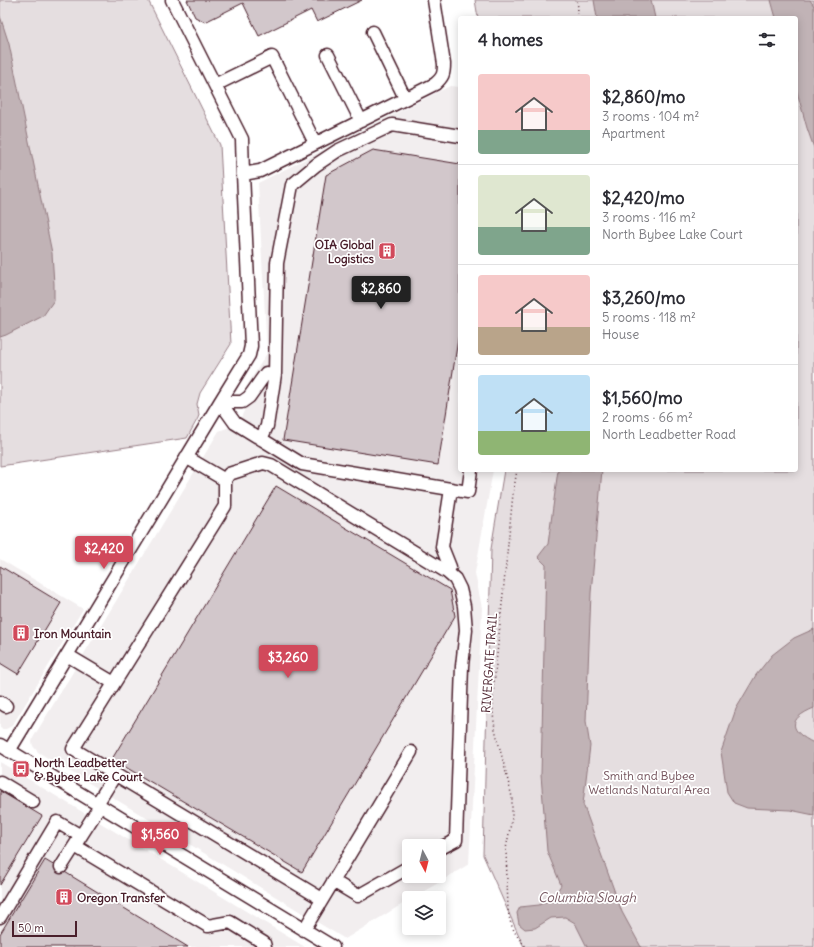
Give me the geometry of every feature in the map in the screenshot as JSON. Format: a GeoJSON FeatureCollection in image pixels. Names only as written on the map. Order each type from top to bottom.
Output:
{"type":"FeatureCollection","features":[{"type":"Feature","properties":{"kind":"street"},"geometry":{"type":"LineString","coordinates":[[172,0],[242,138],[251,346],[249,355],[67,655],[4,748],[333,947]]}},
{"type":"Feature","properties":{"kind":"street"},"geometry":{"type":"LineString","coordinates":[[243,174],[260,171],[435,84],[442,78],[444,64],[434,0]]}},
{"type":"Feature","properties":{"kind":"street"},"geometry":{"type":"LineString","coordinates":[[372,32],[405,98]]}},
{"type":"Feature","properties":{"kind":"street"},"geometry":{"type":"LineString","coordinates":[[328,54],[361,121]]}},
{"type":"Feature","properties":{"kind":"street"},"geometry":{"type":"LineString","coordinates":[[215,85],[272,57],[315,143]]}},
{"type":"Feature","properties":{"kind":"street"},"geometry":{"type":"LineString","coordinates":[[261,439],[267,426],[275,374],[277,263],[292,184],[336,151],[392,125],[458,136]]}},
{"type":"Feature","properties":{"kind":"street"},"geometry":{"type":"LineString","coordinates":[[220,402],[242,402],[249,397],[266,373],[275,374]]}},
{"type":"Feature","properties":{"kind":"street"},"geometry":{"type":"LineString","coordinates":[[220,402],[235,424],[302,464],[468,492],[471,472]]}},
{"type":"Feature","properties":{"kind":"street"},"geometry":{"type":"LineString","coordinates":[[186,457],[225,480]]}},
{"type":"Feature","properties":{"kind":"street"},"geometry":{"type":"LineString","coordinates":[[322,899],[73,749],[224,506],[225,480],[229,474],[263,464],[270,465],[447,572],[455,579],[460,589],[464,606],[466,630],[462,666],[456,840],[446,845]]}},
{"type":"Feature","properties":{"kind":"street"},"geometry":{"type":"LineString","coordinates":[[447,572],[450,567],[442,547],[451,489]]}},
{"type":"Feature","properties":{"kind":"street"},"geometry":{"type":"LineString","coordinates":[[67,655],[114,683]]}},
{"type":"Feature","properties":{"kind":"street"},"geometry":{"type":"LineString","coordinates":[[304,930],[411,752]]}},
{"type":"Feature","properties":{"kind":"street"},"geometry":{"type":"LineString","coordinates":[[61,867],[78,841],[116,775]]}},
{"type":"Feature","properties":{"kind":"street"},"geometry":{"type":"LineString","coordinates":[[0,782],[33,802]]}},
{"type":"Feature","properties":{"kind":"street"},"geometry":{"type":"LineString","coordinates":[[0,917],[57,822],[78,841],[208,926],[230,922],[264,943],[266,947]]}},
{"type":"Feature","properties":{"kind":"street"},"geometry":{"type":"LineString","coordinates":[[333,881],[358,896],[402,871]]}},
{"type":"Feature","properties":{"kind":"path"},"geometry":{"type":"LineString","coordinates":[[577,0],[577,16]]}},
{"type":"Feature","properties":{"kind":"path","name":"RIVERGATE TRAIL"},"geometry":{"type":"LineString","coordinates":[[518,472],[513,494],[493,694],[493,714],[498,742],[512,797],[512,818],[506,849],[508,914],[511,926],[526,947]]}},
{"type":"Feature","properties":{"kind":"shaded area"},"geometry":{"type":"Polygon","coordinates":[[[450,86],[458,87],[458,472],[493,472],[475,573],[482,608],[469,864],[446,878],[446,839],[402,839],[402,883],[438,883],[425,891],[402,891],[402,904],[345,939],[38,752],[33,746],[32,742],[33,738],[219,431],[232,426],[240,420],[245,404],[244,396],[242,394],[267,353],[258,183],[450,86]]]}},
{"type":"Feature","properties":{"kind":"shaded area"},"geometry":{"type":"Polygon","coordinates":[[[0,559],[83,609],[12,726],[6,729],[0,728],[0,559]]]}},
{"type":"Feature","properties":{"kind":"shaded area"},"geometry":{"type":"Polygon","coordinates":[[[0,762],[300,944],[305,947],[0,947],[0,762]]]}},
{"type":"Feature","properties":{"kind":"green space"},"geometry":{"type":"Polygon","coordinates":[[[0,0],[148,0],[220,145],[231,344],[200,393],[197,404],[199,415],[187,438],[0,466],[0,0]]]}},
{"type":"Feature","properties":{"kind":"green space","name":"Smith and Bybee Wetlands Natural Area"},"geometry":{"type":"Polygon","coordinates":[[[475,0],[814,0],[814,947],[524,947],[483,855],[491,549],[504,472],[798,472],[798,16],[478,16],[475,0]]]}},
{"type":"Feature","properties":{"kind":"water"},"geometry":{"type":"Polygon","coordinates":[[[594,0],[651,0],[655,16],[597,16],[594,0]]]}},
{"type":"Feature","properties":{"kind":"water"},"geometry":{"type":"Polygon","coordinates":[[[771,0],[810,0],[814,6],[814,148],[798,95],[798,16],[775,16],[771,0]]]}},
{"type":"Feature","properties":{"kind":"water"},"geometry":{"type":"Polygon","coordinates":[[[0,16],[9,44],[52,253],[54,300],[43,316],[0,337],[0,16]]]}},
{"type":"Feature","properties":{"kind":"water","name":"Columbia Slough"},"geometry":{"type":"Polygon","coordinates":[[[558,472],[602,472],[591,593],[586,721],[590,746],[583,804],[622,912],[641,947],[587,947],[575,923],[565,917],[551,918],[535,928],[525,929],[519,924],[517,913],[520,907],[539,905],[553,898],[561,885],[547,851],[541,775],[546,565],[538,557],[548,544],[558,472]]]}},
{"type":"Feature","properties":{"kind":"water"},"geometry":{"type":"Polygon","coordinates":[[[814,629],[814,708],[799,716],[794,725],[800,734],[814,743],[814,815],[790,810],[747,808],[734,803],[727,792],[721,752],[736,709],[756,675],[772,655],[794,638],[814,629]]]}},
{"type":"Feature","properties":{"kind":"building"},"geometry":{"type":"Polygon","coordinates":[[[187,0],[362,0],[317,22],[311,10],[259,36],[243,3],[205,22],[195,17],[187,0]]]}},
{"type":"Feature","properties":{"kind":"building","name":"OIA Global Logistics"},"geometry":{"type":"Polygon","coordinates":[[[373,150],[458,164],[458,340],[438,465],[283,440],[326,175],[373,150]]]}},
{"type":"Feature","properties":{"kind":"building"},"geometry":{"type":"Polygon","coordinates":[[[276,486],[450,590],[455,616],[302,872],[112,759],[276,486]]]}},
{"type":"Feature","properties":{"kind":"building","name":"Iron Mountain"},"geometry":{"type":"Polygon","coordinates":[[[0,566],[61,603],[18,674],[0,663],[0,566]]]}},
{"type":"Feature","properties":{"kind":"building"},"geometry":{"type":"Polygon","coordinates":[[[0,791],[42,816],[0,885],[0,791]]]}},
{"type":"Feature","properties":{"kind":"building","name":"Oregon Transfer"},"geometry":{"type":"Polygon","coordinates":[[[45,860],[188,947],[0,947],[0,934],[45,860]]]}},
{"type":"Feature","properties":{"kind":"place","name":"OIA Global Logistics"},"geometry":{"type":"Point","coordinates":[387,251]}},
{"type":"Feature","properties":{"kind":"place","name":"Iron Mountain"},"geometry":{"type":"Point","coordinates":[21,633]}},
{"type":"Feature","properties":{"kind":"place","name":"North Leadbetter & Bybee Lake Court"},"geometry":{"type":"Point","coordinates":[21,769]}},
{"type":"Feature","properties":{"kind":"place","name":"Oregon Transfer"},"geometry":{"type":"Point","coordinates":[64,897]}}]}
